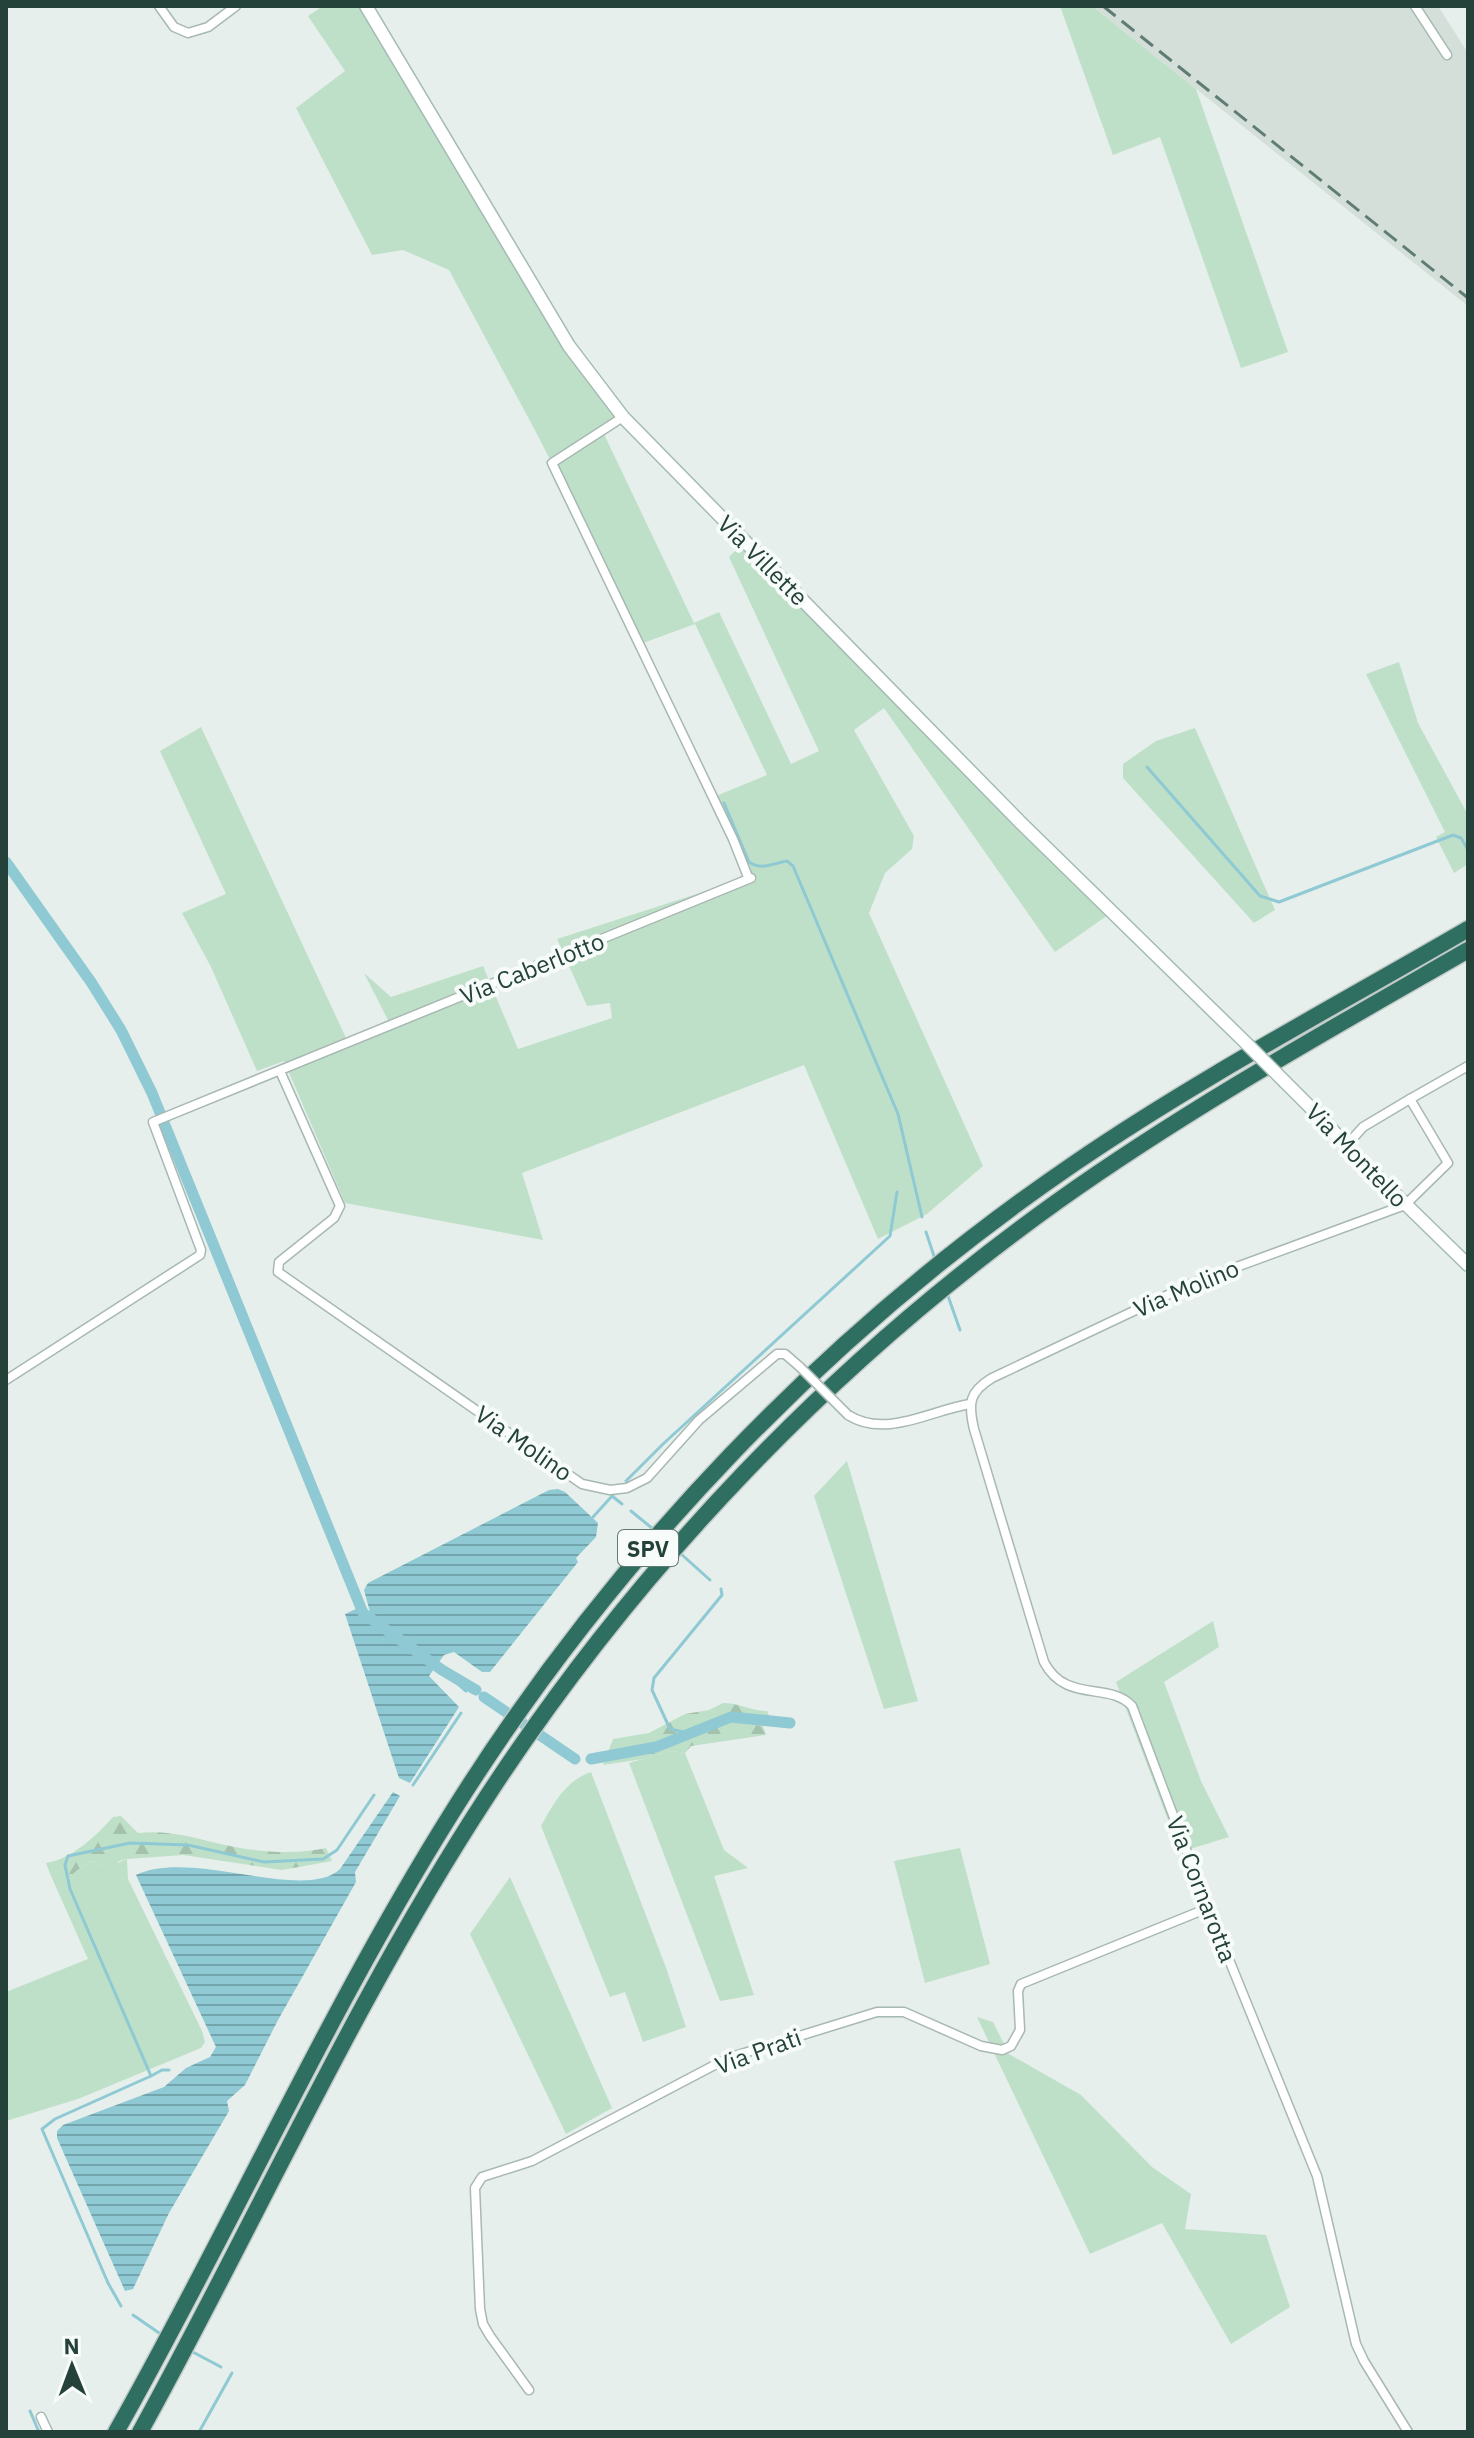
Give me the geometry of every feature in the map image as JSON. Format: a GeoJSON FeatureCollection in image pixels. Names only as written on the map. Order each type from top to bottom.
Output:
{"type":"FeatureCollection","features":[{"type":"Feature","properties":{"kind":"highway","name":"SPV"},"geometry":{"type":"LineString","coordinates":[[116,2432],[359,1973],[446,1821],[550,1669],[618,1582],[683,1507],[818,1370],[912,1287],[1013,1207],[1173,1100],[1468,929]]}},
{"type":"Feature","properties":{"kind":"highway","name":"SPV"},"geometry":{"type":"LineString","coordinates":[[140,2432],[340,2050],[439,1873],[492,1789],[569,1679],[687,1535],[837,1381],[947,1286],[1036,1217],[1205,1104],[1468,950]]}},
{"type":"Feature","properties":{"kind":"street"},"geometry":{"type":"LineString","coordinates":[[159,6],[174,27],[188,33],[208,27],[236,6]]}},
{"type":"Feature","properties":{"kind":"street","name":"Via Villette"},"geometry":{"type":"LineString","coordinates":[[366,6],[569,346],[623,417],[1021,823],[1247,1044]]}},
{"type":"Feature","properties":{"kind":"street"},"geometry":{"type":"LineString","coordinates":[[1415,6],[1447,55]]}},
{"type":"Feature","properties":{"kind":"street","name":"Via Caberlotto"},"geometry":{"type":"LineString","coordinates":[[6,1380],[200,1255],[194,1227],[153,1122],[751,878],[552,463],[623,417]]}},
{"type":"Feature","properties":{"kind":"street","name":"Via Montello"},"geometry":{"type":"LineString","coordinates":[[1247,1044],[1468,1265]]}},
{"type":"Feature","properties":{"kind":"street"},"geometry":{"type":"LineString","coordinates":[[1346,1146],[1363,1127],[1468,1066]]}},
{"type":"Feature","properties":{"kind":"street","name":"Via Molino"},"geometry":{"type":"LineString","coordinates":[[280,1071],[340,1206],[334,1218],[279,1262],[278,1272],[582,1484],[610,1490],[627,1488],[647,1478],[699,1420],[777,1354],[785,1354],[859,1422],[897,1424],[970,1404],[976,1389],[1007,1371],[1193,1283],[1405,1205]]}},
{"type":"Feature","properties":{"kind":"street"},"geometry":{"type":"LineString","coordinates":[[1405,1205],[1448,1163],[1410,1099]]}},
{"type":"Feature","properties":{"kind":"street","name":"Via Cornarotta"},"geometry":{"type":"LineString","coordinates":[[970,1404],[974,1429],[1044,1662],[1049,1672],[1064,1684],[1120,1698],[1132,1706],[1208,1908],[1317,2176],[1356,2344],[1408,2432]]}},
{"type":"Feature","properties":{"kind":"street","name":"Via Prati"},"geometry":{"type":"LineString","coordinates":[[529,2390],[483,2324],[475,2188],[482,2177],[532,2161],[728,2058],[877,2012],[904,2012],[981,2046],[1002,2050],[1011,2046],[1020,2030],[1018,1991],[1021,1984],[1208,1908]]}},
{"type":"Feature","properties":{"kind":"street"},"geometry":{"type":"LineString","coordinates":[[41,2417],[48,2432]]}},
{"type":"Feature","properties":{"kind":"shaded area"},"geometry":{"type":"Polygon","coordinates":[[[1092,6],[1438,6],[1468,53],[1468,306],[1092,6]]]}},
{"type":"Feature","properties":{"kind":"green space"},"geometry":{"type":"Polygon","coordinates":[[[323,6],[358,6],[418,105],[623,422],[603,432],[694,623],[719,612],[791,764],[819,751],[729,557],[741,545],[1111,913],[1055,952],[884,708],[854,730],[914,836],[912,849],[885,873],[869,913],[983,1166],[927,1214],[878,1239],[804,1065],[522,1173],[543,1240],[345,1203],[284,1061],[257,1071],[211,967],[182,913],[226,894],[160,751],[201,727],[347,1040],[388,1020],[364,973],[391,997],[483,966],[518,1049],[612,1018],[610,1003],[587,1006],[557,939],[743,876],[716,796],[767,775],[695,624],[643,643],[449,270],[403,250],[372,255],[296,108],[345,71],[308,16],[323,6]]]}},
{"type":"Feature","properties":{"kind":"green space"},"geometry":{"type":"Polygon","coordinates":[[[1060,6],[1092,6],[1196,89],[1288,352],[1241,368],[1160,137],[1113,155],[1060,6]]]}},
{"type":"Feature","properties":{"kind":"green space"},"geometry":{"type":"Polygon","coordinates":[[[1399,662],[1418,723],[1468,815],[1468,864],[1454,873],[1436,837],[1445,832],[1366,674],[1399,662]]]}},
{"type":"Feature","properties":{"kind":"green space"},"geometry":{"type":"Polygon","coordinates":[[[1195,728],[1275,910],[1254,923],[1123,778],[1123,764],[1156,741],[1195,728]]]}},
{"type":"Feature","properties":{"kind":"green space"},"geometry":{"type":"Polygon","coordinates":[[[847,1461],[918,1701],[884,1709],[814,1496],[847,1461]]]}},
{"type":"Feature","properties":{"kind":"green space"},"geometry":{"type":"Polygon","coordinates":[[[1213,1621],[1219,1647],[1164,1682],[1201,1781],[1229,1837],[1180,1852],[1116,1682],[1213,1621]]]}},
{"type":"Feature","properties":{"kind":"green space"},"geometry":{"type":"Polygon","coordinates":[[[723,1703],[767,1711],[773,1724],[734,1722],[763,1726],[766,1735],[691,1746],[685,1753],[670,1751],[603,1765],[613,1739],[649,1733],[685,1714],[709,1710],[723,1703]]]}},
{"type":"Feature","properties":{"kind":"green space"},"geometry":{"type":"Polygon","coordinates":[[[670,1751],[685,1753],[724,1850],[748,1868],[714,1876],[754,1995],[720,2001],[629,1763],[670,1751]]]}},
{"type":"Feature","properties":{"kind":"green space"},"geometry":{"type":"Polygon","coordinates":[[[591,1772],[686,2027],[643,2042],[625,1992],[610,1997],[541,1826],[567,1787],[591,1772]]]}},
{"type":"Feature","properties":{"kind":"green space"},"geometry":{"type":"Polygon","coordinates":[[[121,1816],[138,1833],[172,1834],[263,1851],[326,1848],[332,1861],[282,1870],[183,1855],[127,1859],[106,1868],[92,1861],[68,1877],[51,1876],[46,1863],[74,1852],[113,1817],[121,1816]]]}},
{"type":"Feature","properties":{"kind":"green space"},"geometry":{"type":"Polygon","coordinates":[[[960,1848],[990,1964],[925,1983],[894,1861],[960,1848]]]}},
{"type":"Feature","properties":{"kind":"green space"},"geometry":{"type":"Polygon","coordinates":[[[127,1859],[128,1879],[205,2042],[201,2048],[78,2099],[6,2121],[6,1992],[88,1959],[51,1876],[63,1878],[92,1861],[106,1868],[127,1859]]]}},
{"type":"Feature","properties":{"kind":"green space"},"geometry":{"type":"Polygon","coordinates":[[[510,1877],[612,2108],[566,2134],[470,1934],[510,1877]]]}},
{"type":"Feature","properties":{"kind":"green space"},"geometry":{"type":"Polygon","coordinates":[[[977,2017],[993,2022],[1009,2054],[1081,2095],[1152,2167],[1191,2194],[1185,2229],[1266,2235],[1290,2307],[1231,2344],[1162,2223],[1090,2254],[977,2017]]]}},
{"type":"Feature","properties":{"kind":"water"},"geometry":{"type":"Polygon","coordinates":[[[558,1489],[598,1523],[596,1537],[576,1558],[578,1562],[490,1672],[482,1672],[454,1652],[444,1655],[429,1676],[459,1707],[410,1783],[399,1778],[345,1614],[356,1609],[360,1617],[410,1652],[415,1644],[370,1612],[364,1590],[368,1583],[549,1490],[558,1489]]]}},
{"type":"Feature","properties":{"kind":"water"},"geometry":{"type":"Polygon","coordinates":[[[393,1792],[400,1796],[355,1872],[356,1882],[245,2085],[227,2101],[229,2111],[169,2213],[133,2289],[125,2291],[57,2138],[57,2131],[63,2125],[164,2087],[186,2068],[210,2057],[216,2047],[136,1875],[159,1868],[186,1867],[274,1879],[323,1878],[340,1869],[393,1792]]]}},
{"type":"Feature","properties":{"kind":"waterway"},"geometry":{"type":"LineString","coordinates":[[1147,767],[1260,896],[1279,902],[1453,835],[1461,838],[1468,850]]}},
{"type":"Feature","properties":{"kind":"waterway"},"geometry":{"type":"LineString","coordinates":[[724,803],[749,862],[763,866],[787,861],[793,866],[898,1114],[922,1217]]}},
{"type":"Feature","properties":{"kind":"waterway"},"geometry":{"type":"LineString","coordinates":[[6,862],[91,982],[121,1030],[152,1093],[363,1613],[442,1670],[476,1690]]}},
{"type":"Feature","properties":{"kind":"waterway"},"geometry":{"type":"LineString","coordinates":[[626,1481],[890,1236],[897,1192]]}},
{"type":"Feature","properties":{"kind":"waterway"},"geometry":{"type":"LineString","coordinates":[[926,1232],[936,1262]]}},
{"type":"Feature","properties":{"kind":"waterway"},"geometry":{"type":"LineString","coordinates":[[948,1296],[960,1330]]}},
{"type":"Feature","properties":{"kind":"waterway"},"geometry":{"type":"LineString","coordinates":[[593,1517],[613,1495]]}},
{"type":"Feature","properties":{"kind":"waterway"},"geometry":{"type":"LineString","coordinates":[[612,1496],[622,1504]]}},
{"type":"Feature","properties":{"kind":"waterway"},"geometry":{"type":"LineString","coordinates":[[631,1511],[653,1529]]}},
{"type":"Feature","properties":{"kind":"waterway"},"geometry":{"type":"LineString","coordinates":[[680,1553],[710,1580]]}},
{"type":"Feature","properties":{"kind":"waterway"},"geometry":{"type":"LineString","coordinates":[[688,1733],[670,1729],[652,1690],[654,1678],[722,1595],[721,1589]]}},
{"type":"Feature","properties":{"kind":"waterway"},"geometry":{"type":"LineString","coordinates":[[442,1670],[466,1691]]}},
{"type":"Feature","properties":{"kind":"waterway"},"geometry":{"type":"LineString","coordinates":[[484,1697],[575,1759]]}},
{"type":"Feature","properties":{"kind":"waterway"},"geometry":{"type":"LineString","coordinates":[[413,1785],[461,1713]]}},
{"type":"Feature","properties":{"kind":"waterway"},"geometry":{"type":"LineString","coordinates":[[591,1759],[656,1747],[731,1717],[790,1723]]}},
{"type":"Feature","properties":{"kind":"waterway"},"geometry":{"type":"LineString","coordinates":[[121,2306],[108,2283],[42,2129],[55,2119],[151,2076],[70,1889],[65,1865],[68,1856],[130,1843],[188,1845],[264,1862],[323,1859],[337,1850],[374,1795]]}},
{"type":"Feature","properties":{"kind":"waterway"},"geometry":{"type":"LineString","coordinates":[[151,2076],[169,2070]]}},
{"type":"Feature","properties":{"kind":"waterway"},"geometry":{"type":"LineString","coordinates":[[133,2315],[162,2335]]}},
{"type":"Feature","properties":{"kind":"waterway"},"geometry":{"type":"LineString","coordinates":[[189,2350],[221,2367]]}},
{"type":"Feature","properties":{"kind":"waterway"},"geometry":{"type":"LineString","coordinates":[[199,2432],[232,2373]]}},
{"type":"Feature","properties":{"kind":"waterway"},"geometry":{"type":"LineString","coordinates":[[30,2411],[39,2432]]}},
{"type":"Feature","properties":{"kind":"railway"},"geometry":{"type":"LineString","coordinates":[[1103,6],[1468,298]]}}]}
